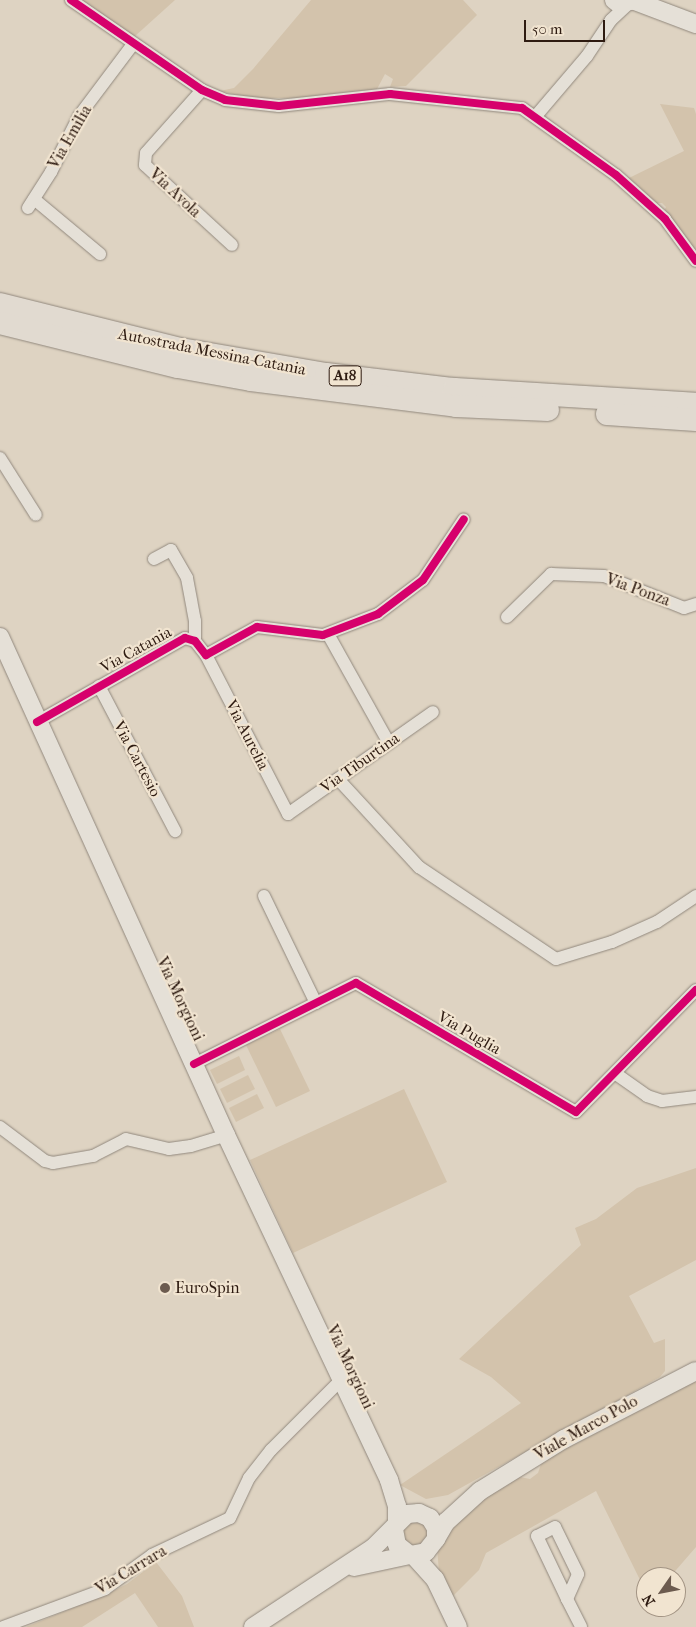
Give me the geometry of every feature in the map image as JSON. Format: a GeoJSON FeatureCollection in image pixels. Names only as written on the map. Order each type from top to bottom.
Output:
{"type":"FeatureCollection","features":[{"type":"Feature","properties":{"kind":"highway","name":"Autostrada Messina-Catania"},"geometry":{"type":"LineString","coordinates":[[0,304],[181,349],[326,374],[454,389],[696,404]]}},
{"type":"Feature","properties":{"kind":"highway","name":"Autostrada Messina-Catania"},"geometry":{"type":"LineString","coordinates":[[0,323],[178,367],[316,391],[456,406],[696,420]]}},
{"type":"Feature","properties":{"kind":"highway"},"geometry":{"type":"LineString","coordinates":[[378,397],[696,412]]}},
{"type":"Feature","properties":{"kind":"main road"},"geometry":{"type":"LineString","coordinates":[[629,0],[689,20]]}},
{"type":"Feature","properties":{"kind":"main road"},"geometry":{"type":"LineString","coordinates":[[661,0],[689,20]]}},
{"type":"Feature","properties":{"kind":"main road","name":"Via Morgioni"},"geometry":{"type":"LineString","coordinates":[[0,637],[226,1135],[389,1480]]}},
{"type":"Feature","properties":{"kind":"main road","name":"Viale Marco Polo"},"geometry":{"type":"LineString","coordinates":[[480,1491],[564,1439],[696,1371]]}},
{"type":"Feature","properties":{"kind":"main road"},"geometry":{"type":"LineString","coordinates":[[389,1480],[434,1524],[436,1579]]}},
{"type":"Feature","properties":{"kind":"main road"},"geometry":{"type":"LineString","coordinates":[[389,1480],[398,1506],[396,1525],[397,1545],[412,1555],[436,1579],[458,1627]]}},
{"type":"Feature","properties":{"kind":"main road"},"geometry":{"type":"LineString","coordinates":[[253,1627],[327,1580],[407,1514],[421,1513],[480,1491]]}},
{"type":"Feature","properties":{"kind":"main road"},"geometry":{"type":"LineString","coordinates":[[327,1580],[358,1565],[412,1555],[434,1543],[446,1522],[480,1491]]}},
{"type":"Feature","properties":{"kind":"street"},"geometry":{"type":"LineString","coordinates":[[71,0],[202,90],[225,100],[279,106],[390,94],[522,108],[616,176],[665,219],[696,261]]}},
{"type":"Feature","properties":{"kind":"street"},"geometry":{"type":"LineString","coordinates":[[600,33],[610,0]]}},
{"type":"Feature","properties":{"kind":"street"},"geometry":{"type":"LineString","coordinates":[[535,117],[587,56],[600,33],[629,0]]}},
{"type":"Feature","properties":{"kind":"street","name":"Via Emilia"},"geometry":{"type":"LineString","coordinates":[[100,254],[31,203],[79,116],[133,44]]}},
{"type":"Feature","properties":{"kind":"street","name":"Via Avola"},"geometry":{"type":"LineString","coordinates":[[202,90],[146,153],[145,164],[232,245]]}},
{"type":"Feature","properties":{"kind":"street"},"geometry":{"type":"LineString","coordinates":[[0,458],[36,515]]}},
{"type":"Feature","properties":{"kind":"street"},"geometry":{"type":"LineString","coordinates":[[206,655],[257,627],[328,634],[378,614],[423,580],[464,519]]}},
{"type":"Feature","properties":{"kind":"street"},"geometry":{"type":"LineString","coordinates":[[154,559],[171,550],[187,578],[195,621],[195,641]]}},
{"type":"Feature","properties":{"kind":"street","name":"Via Ponza"},"geometry":{"type":"LineString","coordinates":[[507,617],[551,574],[604,576],[684,608],[696,604]]}},
{"type":"Feature","properties":{"kind":"street"},"geometry":{"type":"LineString","coordinates":[[328,634],[389,743]]}},
{"type":"Feature","properties":{"kind":"street","name":"Via Catania"},"geometry":{"type":"LineString","coordinates":[[37,722],[185,638],[195,641],[206,655]]}},
{"type":"Feature","properties":{"kind":"street","name":"Via Aurelia"},"geometry":{"type":"LineString","coordinates":[[206,655],[288,814]]}},
{"type":"Feature","properties":{"kind":"street","name":"Via Cartesio"},"geometry":{"type":"LineString","coordinates":[[100,686],[175,832]]}},
{"type":"Feature","properties":{"kind":"street","name":"Via Tiburtina"},"geometry":{"type":"LineString","coordinates":[[288,814],[433,712]]}},
{"type":"Feature","properties":{"kind":"street"},"geometry":{"type":"LineString","coordinates":[[338,779],[419,867],[556,959],[612,942],[658,922],[696,896]]}},
{"type":"Feature","properties":{"kind":"street"},"geometry":{"type":"LineString","coordinates":[[264,896],[316,1003]]}},
{"type":"Feature","properties":{"kind":"street","name":"Via Puglia"},"geometry":{"type":"LineString","coordinates":[[194,1064],[356,983],[576,1112],[616,1074],[696,990]]}},
{"type":"Feature","properties":{"kind":"street"},"geometry":{"type":"LineString","coordinates":[[616,1074],[647,1096],[662,1101],[696,1097]]}},
{"type":"Feature","properties":{"kind":"street"},"geometry":{"type":"LineString","coordinates":[[0,1128],[45,1161],[54,1163],[93,1156],[126,1139],[169,1149],[191,1146],[226,1135]]}},
{"type":"Feature","properties":{"kind":"street","name":"Via Carrara"},"geometry":{"type":"LineString","coordinates":[[3,1627],[105,1589],[152,1555],[230,1518],[250,1478],[271,1450],[341,1380]]}},
{"type":"Feature","properties":{"kind":"street"},"geometry":{"type":"LineString","coordinates":[[567,1599],[578,1574],[555,1527],[537,1536],[567,1599],[581,1627]]}},
{"type":"Feature","properties":{"kind":"shaded area"},"geometry":{"type":"Polygon","coordinates":[[[80,0],[175,0],[134,37],[80,0]]]}},
{"type":"Feature","properties":{"kind":"shaded area"},"geometry":{"type":"Polygon","coordinates":[[[311,0],[463,0],[477,15],[406,86],[390,87],[393,79],[385,74],[377,89],[297,98],[250,98],[220,91],[234,88],[253,69],[311,0]]]}},
{"type":"Feature","properties":{"kind":"shaded area"},"geometry":{"type":"Polygon","coordinates":[[[660,104],[694,108],[696,114],[696,252],[664,211],[666,207],[662,203],[657,203],[629,178],[684,151],[660,104]]]}},
{"type":"Feature","properties":{"kind":"shaded area"},"geometry":{"type":"Polygon","coordinates":[[[280,1029],[310,1091],[276,1107],[246,1045],[280,1029]]]}},
{"type":"Feature","properties":{"kind":"shaded area"},"geometry":{"type":"Polygon","coordinates":[[[239,1056],[245,1070],[217,1084],[210,1070],[239,1056]]]}},
{"type":"Feature","properties":{"kind":"shaded area"},"geometry":{"type":"Polygon","coordinates":[[[248,1075],[255,1089],[227,1103],[220,1089],[248,1075]]]}},
{"type":"Feature","properties":{"kind":"shaded area"},"geometry":{"type":"Polygon","coordinates":[[[404,1089],[447,1182],[293,1253],[250,1160],[404,1089]]]}},
{"type":"Feature","properties":{"kind":"shaded area"},"geometry":{"type":"Polygon","coordinates":[[[257,1094],[264,1108],[236,1122],[229,1108],[257,1094]]]}},
{"type":"Feature","properties":{"kind":"shaded area"},"geometry":{"type":"Polygon","coordinates":[[[696,1168],[696,1260],[629,1296],[654,1343],[665,1339],[665,1371],[660,1377],[448,1495],[426,1499],[400,1485],[521,1403],[491,1377],[459,1359],[581,1245],[575,1228],[596,1219],[637,1188],[696,1168]]]}},
{"type":"Feature","properties":{"kind":"shaded area"},"geometry":{"type":"Polygon","coordinates":[[[696,1381],[696,1547],[679,1567],[636,1567],[636,1572],[596,1491],[486,1553],[479,1570],[450,1599],[439,1572],[437,1547],[461,1513],[520,1477],[530,1479],[538,1473],[542,1461],[696,1381]]]}},
{"type":"Feature","properties":{"kind":"shaded area"},"geometry":{"type":"Polygon","coordinates":[[[423,1519],[430,1538],[412,1551],[397,1529],[399,1524],[423,1519]]]}},
{"type":"Feature","properties":{"kind":"shaded area"},"geometry":{"type":"Polygon","coordinates":[[[156,1562],[182,1596],[194,1627],[158,1627],[135,1593],[82,1627],[26,1627],[127,1584],[156,1562]]]}},
{"type":"Feature","properties":{"kind":"cycle path"},"geometry":{"type":"LineString","coordinates":[[71,0],[202,90],[225,100],[279,106],[390,94],[522,108],[616,175],[665,219],[696,261]]}},
{"type":"Feature","properties":{"kind":"cycle path"},"geometry":{"type":"LineString","coordinates":[[37,722],[185,638],[195,641],[206,655],[257,627],[323,635],[378,614],[423,580],[464,519]]}},
{"type":"Feature","properties":{"kind":"cycle path"},"geometry":{"type":"LineString","coordinates":[[194,1064],[356,983],[576,1112],[696,990]]}},
{"type":"Feature","properties":{"kind":"place","name":"EuroSpin"},"geometry":{"type":"Point","coordinates":[165,1288]}}]}
